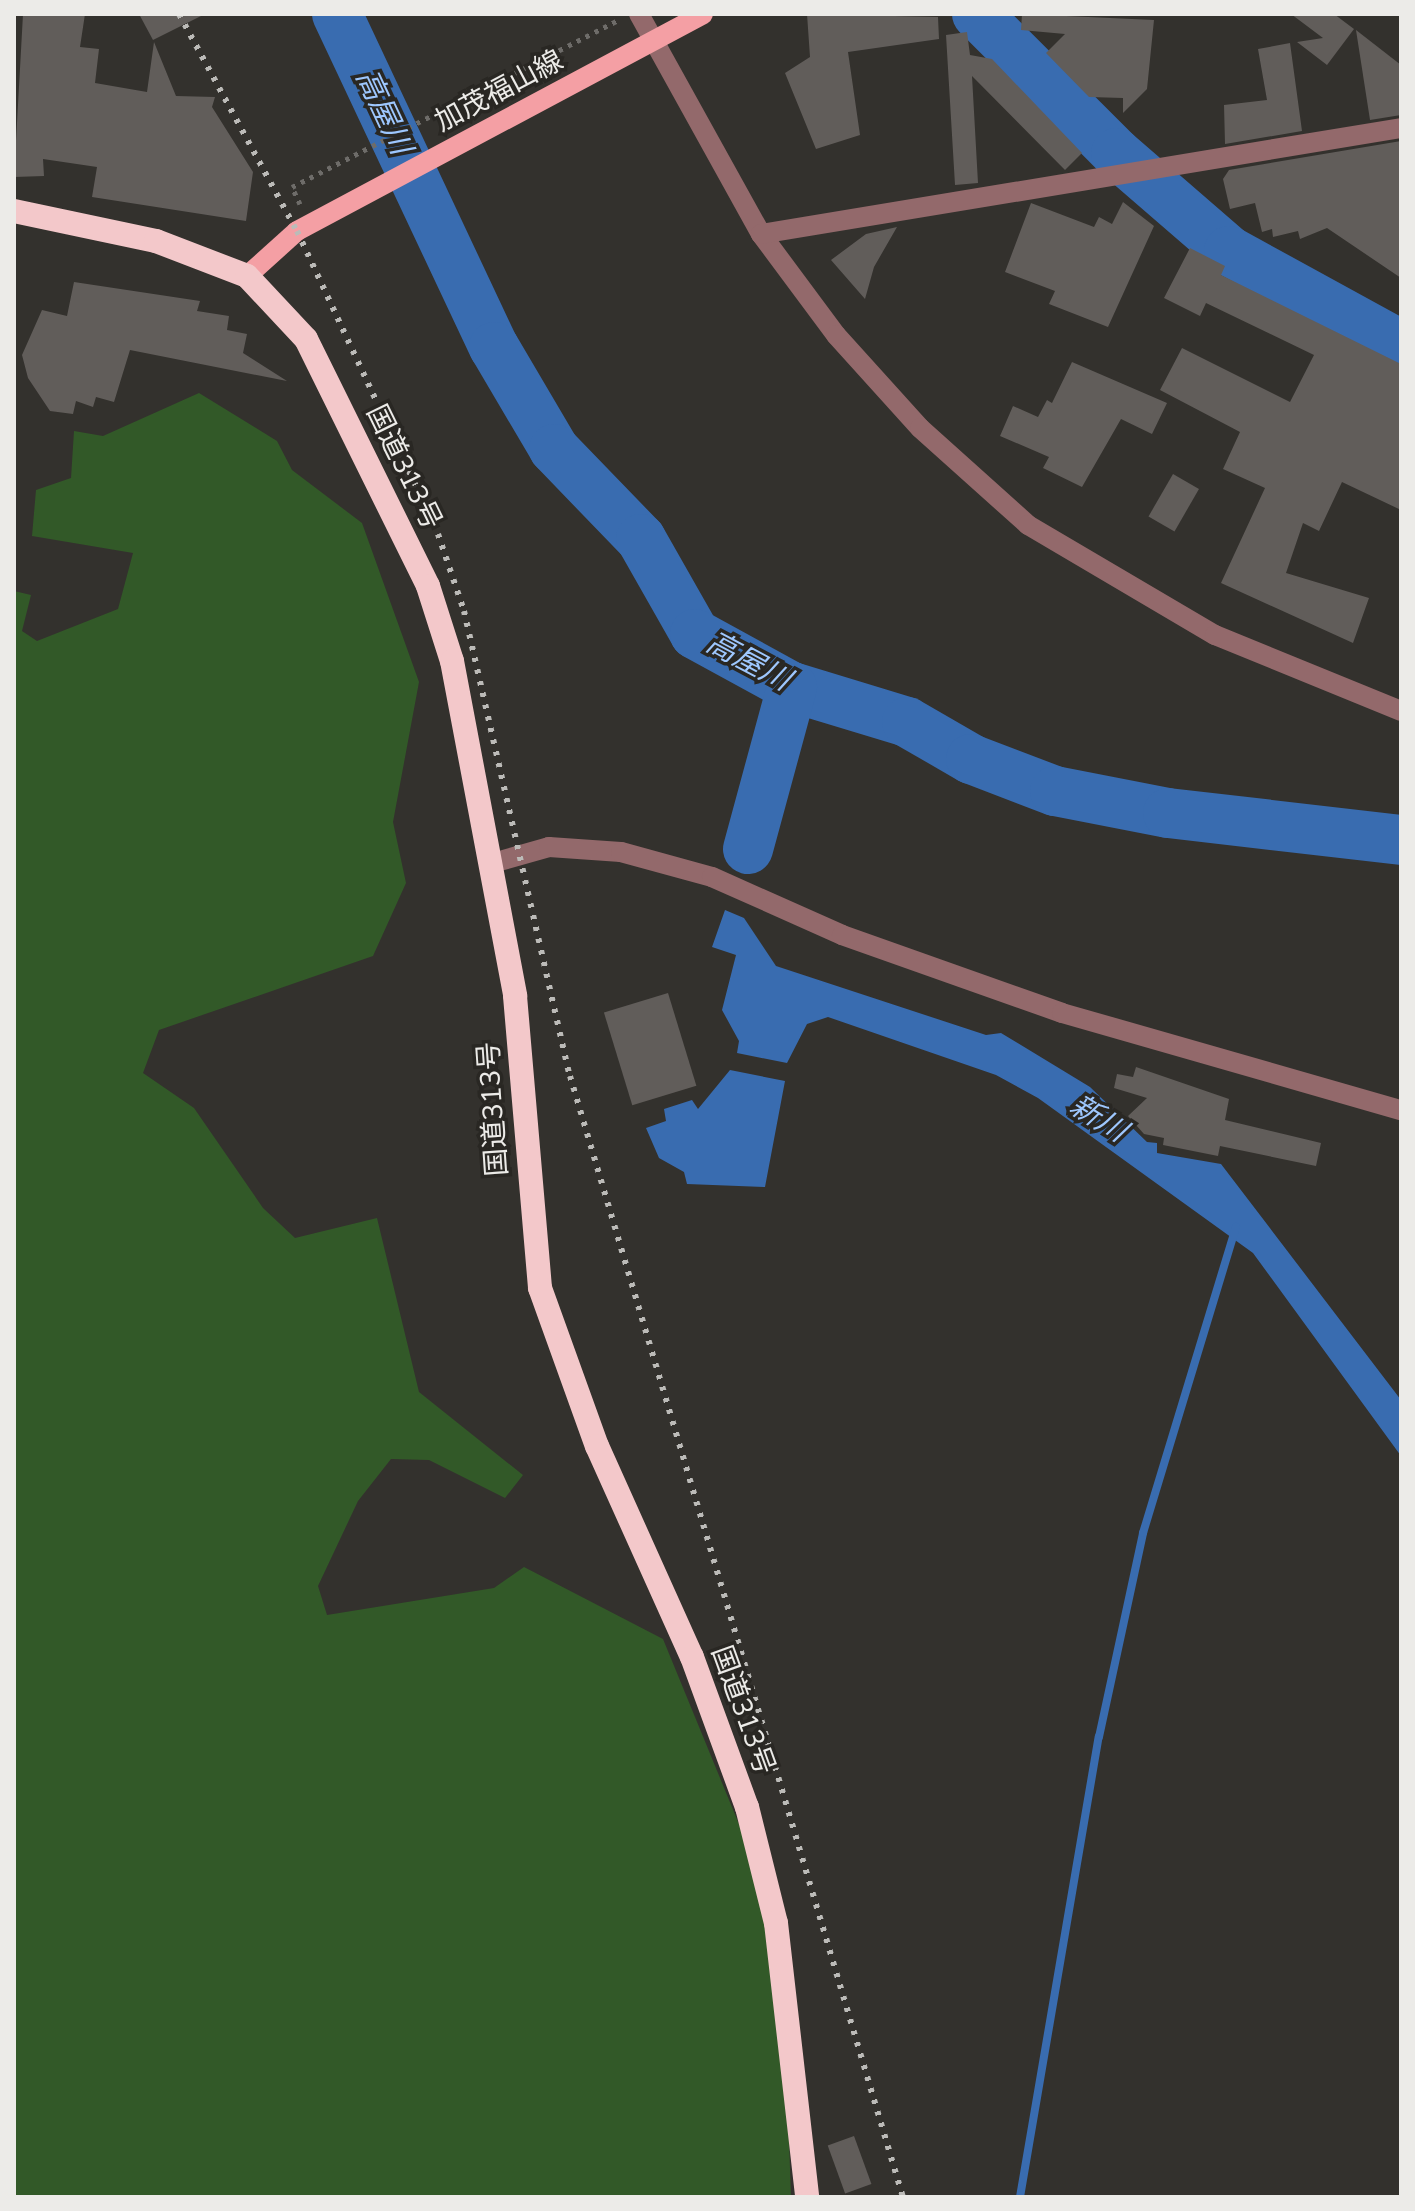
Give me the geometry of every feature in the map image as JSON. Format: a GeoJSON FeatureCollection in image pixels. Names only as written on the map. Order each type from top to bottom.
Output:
{"type":"FeatureCollection","features":[{"type":"Feature","properties":{"kind":"highway","name":"国道313号"},"geometry":{"type":"LineString","coordinates":[[14,211],[156,241],[247,276],[306,339],[428,586],[452,661],[515,996],[540,1288],[592,1433],[692,1657],[747,1807],[779,1938],[807,2197]]}},
{"type":"Feature","properties":{"kind":"main road","name":"加茂福山線"},"geometry":{"type":"LineString","coordinates":[[247,276],[269,249],[310,224],[703,14]]}},
{"type":"Feature","properties":{"kind":"street"},"geometry":{"type":"LineString","coordinates":[[639,14],[761,234],[836,335],[920,428],[1028,525],[1215,635],[1401,711]]}},
{"type":"Feature","properties":{"kind":"street"},"geometry":{"type":"LineString","coordinates":[[761,234],[1401,128]]}},
{"type":"Feature","properties":{"kind":"street"},"geometry":{"type":"LineString","coordinates":[[489,864],[549,847],[621,852],[712,877],[842,935],[1062,1013],[1401,1110]]}},
{"type":"Feature","properties":{"kind":"path"},"geometry":{"type":"LineString","coordinates":[[292,187],[630,14]]}},
{"type":"Feature","properties":{"kind":"green space"},"geometry":{"type":"Polygon","coordinates":[[[199,393],[277,441],[292,470],[362,523],[419,682],[393,822],[406,883],[373,956],[159,1030],[143,1073],[194,1108],[263,1208],[295,1238],[377,1218],[419,1392],[523,1475],[505,1498],[429,1460],[391,1459],[358,1501],[318,1586],[327,1615],[494,1588],[524,1567],[663,1639],[759,1873],[786,2054],[791,2197],[14,2197],[14,591],[31,595],[22,631],[37,641],[118,609],[133,553],[32,536],[36,490],[71,478],[74,431],[103,436],[199,393]]]}},
{"type":"Feature","properties":{"kind":"water"},"geometry":{"type":"Polygon","coordinates":[[[725,910],[744,918],[776,966],[986,1035],[1001,1033],[1090,1087],[1147,1142],[1157,1143],[1157,1153],[1221,1164],[1401,1400],[1401,1456],[1253,1253],[1038,1098],[996,1075],[828,1017],[807,1024],[787,1063],[737,1053],[739,1041],[722,1010],[736,955],[712,947],[725,910]]]}},
{"type":"Feature","properties":{"kind":"water"},"geometry":{"type":"Polygon","coordinates":[[[730,1070],[785,1081],[765,1187],[687,1184],[684,1172],[659,1158],[646,1128],[666,1121],[664,1109],[692,1100],[698,1109],[730,1070]]]}},
{"type":"Feature","properties":{"kind":"building"},"geometry":{"type":"Polygon","coordinates":[[[23,14],[85,14],[80,47],[99,49],[95,83],[147,92],[154,42],[176,96],[215,97],[212,107],[253,172],[246,221],[92,197],[97,167],[43,159],[44,176],[14,177],[23,14]]]}},
{"type":"Feature","properties":{"kind":"building"},"geometry":{"type":"Polygon","coordinates":[[[139,14],[205,14],[153,40],[139,14]]]}},
{"type":"Feature","properties":{"kind":"building"},"geometry":{"type":"Polygon","coordinates":[[[807,14],[938,17],[939,39],[848,52],[860,135],[816,149],[785,73],[810,57],[807,14]]]}},
{"type":"Feature","properties":{"kind":"building"},"geometry":{"type":"Polygon","coordinates":[[[1022,14],[1154,20],[1147,89],[1123,113],[1123,98],[1089,97],[1046,53],[1065,34],[1021,30],[1022,14]]]}},
{"type":"Feature","properties":{"kind":"building"},"geometry":{"type":"Polygon","coordinates":[[[1291,14],[1334,14],[1354,29],[1327,65],[1297,42],[1323,38],[1291,14]]]}},
{"type":"Feature","properties":{"kind":"building"},"geometry":{"type":"Polygon","coordinates":[[[1356,30],[1401,65],[1401,115],[1370,120],[1356,30]]]}},
{"type":"Feature","properties":{"kind":"building"},"geometry":{"type":"Polygon","coordinates":[[[967,32],[970,55],[992,59],[1082,153],[1065,170],[972,76],[978,183],[955,185],[946,35],[967,32]]]}},
{"type":"Feature","properties":{"kind":"building"},"geometry":{"type":"Polygon","coordinates":[[[1290,43],[1302,131],[1225,144],[1224,105],[1267,100],[1258,49],[1290,43]]]}},
{"type":"Feature","properties":{"kind":"building"},"geometry":{"type":"Polygon","coordinates":[[[1401,141],[1401,278],[1327,228],[1300,239],[1298,231],[1273,237],[1272,229],[1262,232],[1255,203],[1230,209],[1223,179],[1229,170],[1401,141]]]}},
{"type":"Feature","properties":{"kind":"building"},"geometry":{"type":"Polygon","coordinates":[[[1123,202],[1154,226],[1108,327],[1049,304],[1055,291],[1005,272],[1031,203],[1094,227],[1099,217],[1112,224],[1123,202]]]}},
{"type":"Feature","properties":{"kind":"building"},"geometry":{"type":"Polygon","coordinates":[[[897,227],[874,267],[865,299],[831,260],[866,234],[897,227]]]}},
{"type":"Feature","properties":{"kind":"building"},"geometry":{"type":"Polygon","coordinates":[[[1190,248],[1225,266],[1221,275],[1401,364],[1401,510],[1342,482],[1319,531],[1303,523],[1286,573],[1369,598],[1353,643],[1221,583],[1265,488],[1223,469],[1240,432],[1160,390],[1182,348],[1290,402],[1314,355],[1206,303],[1200,316],[1164,298],[1190,248]]]}},
{"type":"Feature","properties":{"kind":"building"},"geometry":{"type":"Polygon","coordinates":[[[74,282],[200,301],[197,311],[229,316],[227,330],[247,334],[243,353],[287,381],[130,350],[114,402],[96,397],[93,407],[76,401],[73,414],[50,411],[28,378],[22,355],[42,310],[67,316],[74,282]]]}},
{"type":"Feature","properties":{"kind":"building"},"geometry":{"type":"Polygon","coordinates":[[[1072,362],[1167,403],[1152,434],[1121,419],[1082,487],[1043,468],[1049,457],[1000,436],[1013,406],[1038,417],[1047,400],[1052,403],[1072,362]]]}},
{"type":"Feature","properties":{"kind":"building"},"geometry":{"type":"Polygon","coordinates":[[[1173,474],[1199,489],[1174,531],[1148,516],[1173,474]]]}},
{"type":"Feature","properties":{"kind":"building"},"geometry":{"type":"Polygon","coordinates":[[[668,993],[696,1086],[632,1105],[604,1013],[668,993]]]}},
{"type":"Feature","properties":{"kind":"building"},"geometry":{"type":"Polygon","coordinates":[[[1136,1067],[1229,1099],[1225,1120],[1321,1143],[1316,1166],[1220,1146],[1218,1156],[1163,1145],[1164,1138],[1144,1134],[1128,1116],[1147,1098],[1114,1088],[1117,1074],[1133,1077],[1136,1067]]]}},
{"type":"Feature","properties":{"kind":"building"},"geometry":{"type":"Polygon","coordinates":[[[854,2136],[871,2184],[845,2194],[828,2146],[854,2136]]]}},
{"type":"Feature","properties":{"kind":"waterway","name":"高屋川"},"geometry":{"type":"LineString","coordinates":[[337,14],[494,347],[554,449],[641,539],[695,634],[792,687],[907,722],[971,759],[1055,791],[1168,813],[1401,840]]}},
{"type":"Feature","properties":{"kind":"waterway"},"geometry":{"type":"LineString","coordinates":[[977,14],[1116,153],[1229,251],[1401,345]]}},
{"type":"Feature","properties":{"kind":"waterway","name":"新川"},"geometry":{"type":"LineString","coordinates":[[748,849],[792,687]]}},
{"type":"Feature","properties":{"kind":"waterway"},"geometry":{"type":"LineString","coordinates":[[1020,2197],[1099,1737],[1143,1533],[1236,1227]]}},
{"type":"Feature","properties":{"kind":"railway"},"geometry":{"type":"LineString","coordinates":[[179,14],[297,231],[438,534],[464,611],[570,1076],[903,2197]]}}]}
